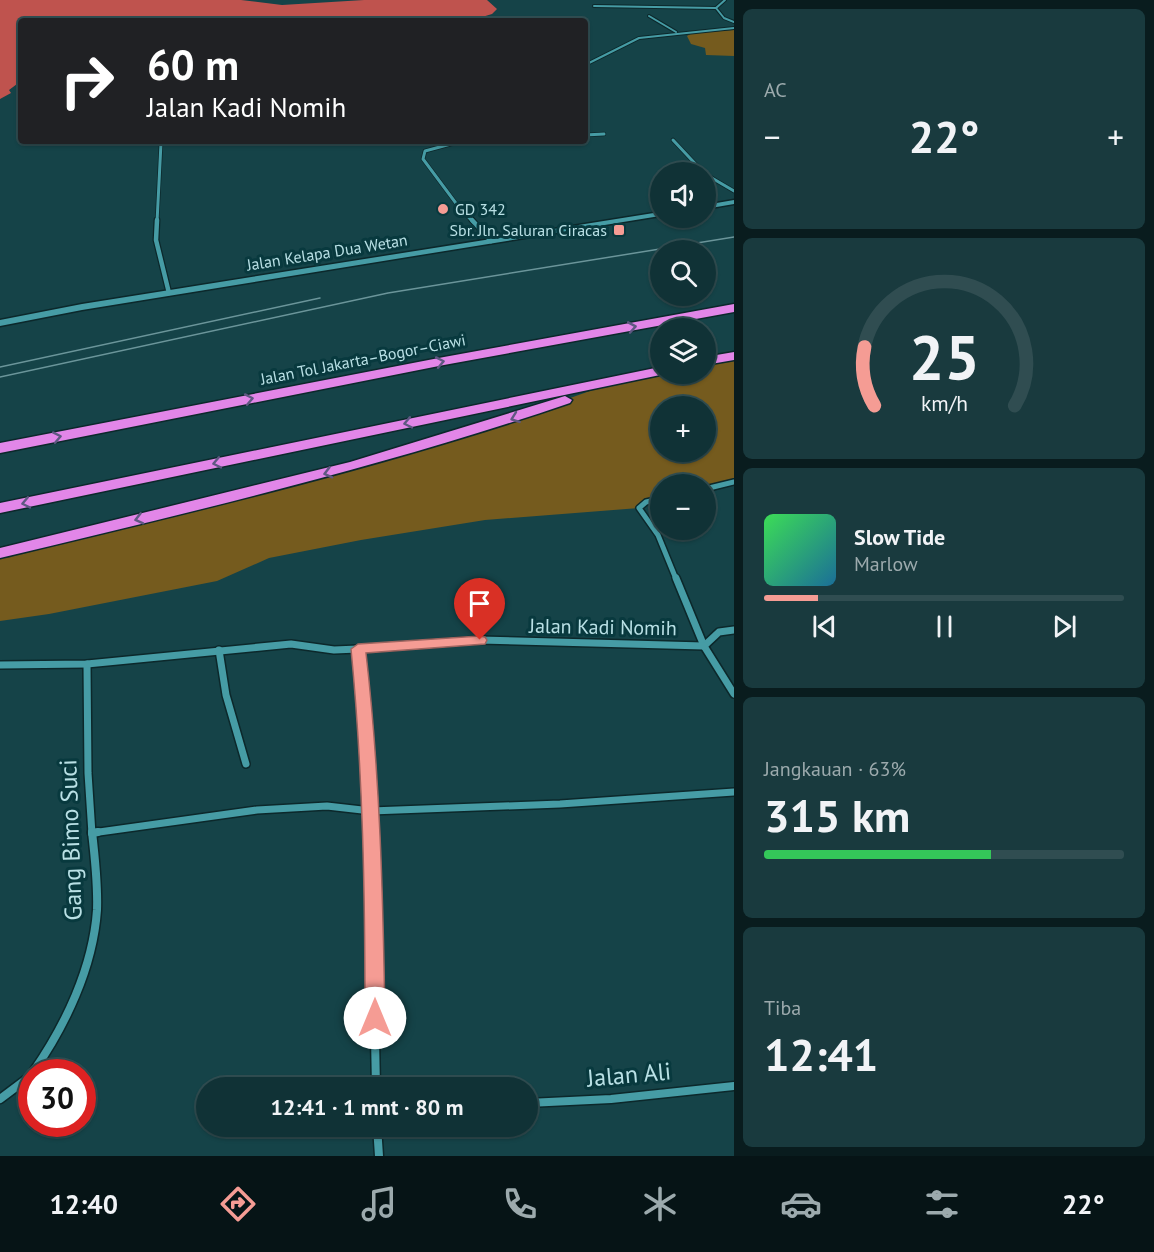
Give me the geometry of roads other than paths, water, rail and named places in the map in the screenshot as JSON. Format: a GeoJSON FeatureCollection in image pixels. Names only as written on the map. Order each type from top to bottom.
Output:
{"type":"FeatureCollection","features":[{"type":"Feature","properties":{"kind":"highway","name":"Jalan Tol Jakarta–Bogor–Ciawi"},"geometry":{"type":"LineString","coordinates":[[0,448],[456,359],[734,308]]}},
{"type":"Feature","properties":{"kind":"highway"},"geometry":{"type":"LineString","coordinates":[[716,360],[734,356]]}},
{"type":"Feature","properties":{"kind":"highway"},"geometry":{"type":"LineString","coordinates":[[0,508],[650,372]]}},
{"type":"Feature","properties":{"kind":"highway"},"geometry":{"type":"LineString","coordinates":[[0,553],[417,449],[492,426],[629,377]]}},
{"type":"Feature","properties":{"kind":"street"},"geometry":{"type":"LineString","coordinates":[[594,6],[716,8],[725,0]]}},
{"type":"Feature","properties":{"kind":"street"},"geometry":{"type":"LineString","coordinates":[[716,8],[724,18],[734,22]]}},
{"type":"Feature","properties":{"kind":"street"},"geometry":{"type":"LineString","coordinates":[[649,16],[676,33]]}},
{"type":"Feature","properties":{"kind":"street"},"geometry":{"type":"LineString","coordinates":[[588,63],[631,40],[650,35],[734,28]]}},
{"type":"Feature","properties":{"kind":"street"},"geometry":{"type":"LineString","coordinates":[[588,135],[604,134]]}},
{"type":"Feature","properties":{"kind":"street"},"geometry":{"type":"LineString","coordinates":[[673,140],[694,162]]}},
{"type":"Feature","properties":{"kind":"street"},"geometry":{"type":"LineString","coordinates":[[161,144],[156,240],[169,293]]}},
{"type":"Feature","properties":{"kind":"street"},"geometry":{"type":"LineString","coordinates":[[451,144],[425,151],[423,159],[458,206],[491,242]]}},
{"type":"Feature","properties":{"kind":"street"},"geometry":{"type":"LineString","coordinates":[[716,180],[734,190]]}},
{"type":"Feature","properties":{"kind":"street"},"geometry":{"type":"LineString","coordinates":[[716,205],[734,202]]}},
{"type":"Feature","properties":{"kind":"street","name":"Jalan Kelapa Dua Wetan"},"geometry":{"type":"LineString","coordinates":[[0,323],[169,293],[650,216]]}},
{"type":"Feature","properties":{"kind":"street"},"geometry":{"type":"LineString","coordinates":[[716,486],[734,482]]}},
{"type":"Feature","properties":{"kind":"street"},"geometry":{"type":"LineString","coordinates":[[650,501],[639,508],[650,524]]}},
{"type":"Feature","properties":{"kind":"street"},"geometry":{"type":"LineString","coordinates":[[660,540],[704,646],[734,694]]}},
{"type":"Feature","properties":{"kind":"street"},"geometry":{"type":"LineString","coordinates":[[704,646],[719,632],[734,630]]}},
{"type":"Feature","properties":{"kind":"street","name":"Jalan Kadi Nomih"},"geometry":{"type":"LineString","coordinates":[[0,665],[87,664],[291,644],[312,645],[345,653],[358,649],[480,640],[704,646]]}},
{"type":"Feature","properties":{"kind":"street"},"geometry":{"type":"LineString","coordinates":[[358,649],[367,726],[374,854],[376,1077]]}},
{"type":"Feature","properties":{"kind":"street"},"geometry":{"type":"LineString","coordinates":[[219,650],[226,695],[246,764]]}},
{"type":"Feature","properties":{"kind":"street","name":"Gang Bimo Suci"},"geometry":{"type":"LineString","coordinates":[[42,1059],[60,1031],[95,927],[97,886],[87,767],[87,664]]}},
{"type":"Feature","properties":{"kind":"street"},"geometry":{"type":"LineString","coordinates":[[92,833],[257,810],[327,806],[370,811],[560,804],[734,792]]}},
{"type":"Feature","properties":{"kind":"street","name":"Gang Bimo Suci"},"geometry":{"type":"LineString","coordinates":[[0,1099],[18,1085]]}},
{"type":"Feature","properties":{"kind":"street","name":"Jalan Ali"},"geometry":{"type":"LineString","coordinates":[[538,1103],[610,1099],[734,1086]]}},
{"type":"Feature","properties":{"kind":"street"},"geometry":{"type":"LineString","coordinates":[[377,1137],[378,1156]]}},
{"type":"Feature","properties":{"kind":"tram line"},"geometry":{"type":"LineString","coordinates":[[0,377],[388,293],[734,237]]}},
{"type":"Feature","properties":{"kind":"tram line"},"geometry":{"type":"LineString","coordinates":[[0,367],[320,298]]}},
{"type":"Feature","properties":{"kind":"place","name":"GD 342"},"geometry":{"type":"Point","coordinates":[443,209]}},
{"type":"Feature","properties":{"kind":"place","name":"Sbr. Jln. Saluran Ciracas"},"geometry":{"type":"Point","coordinates":[619,230]}}]}
